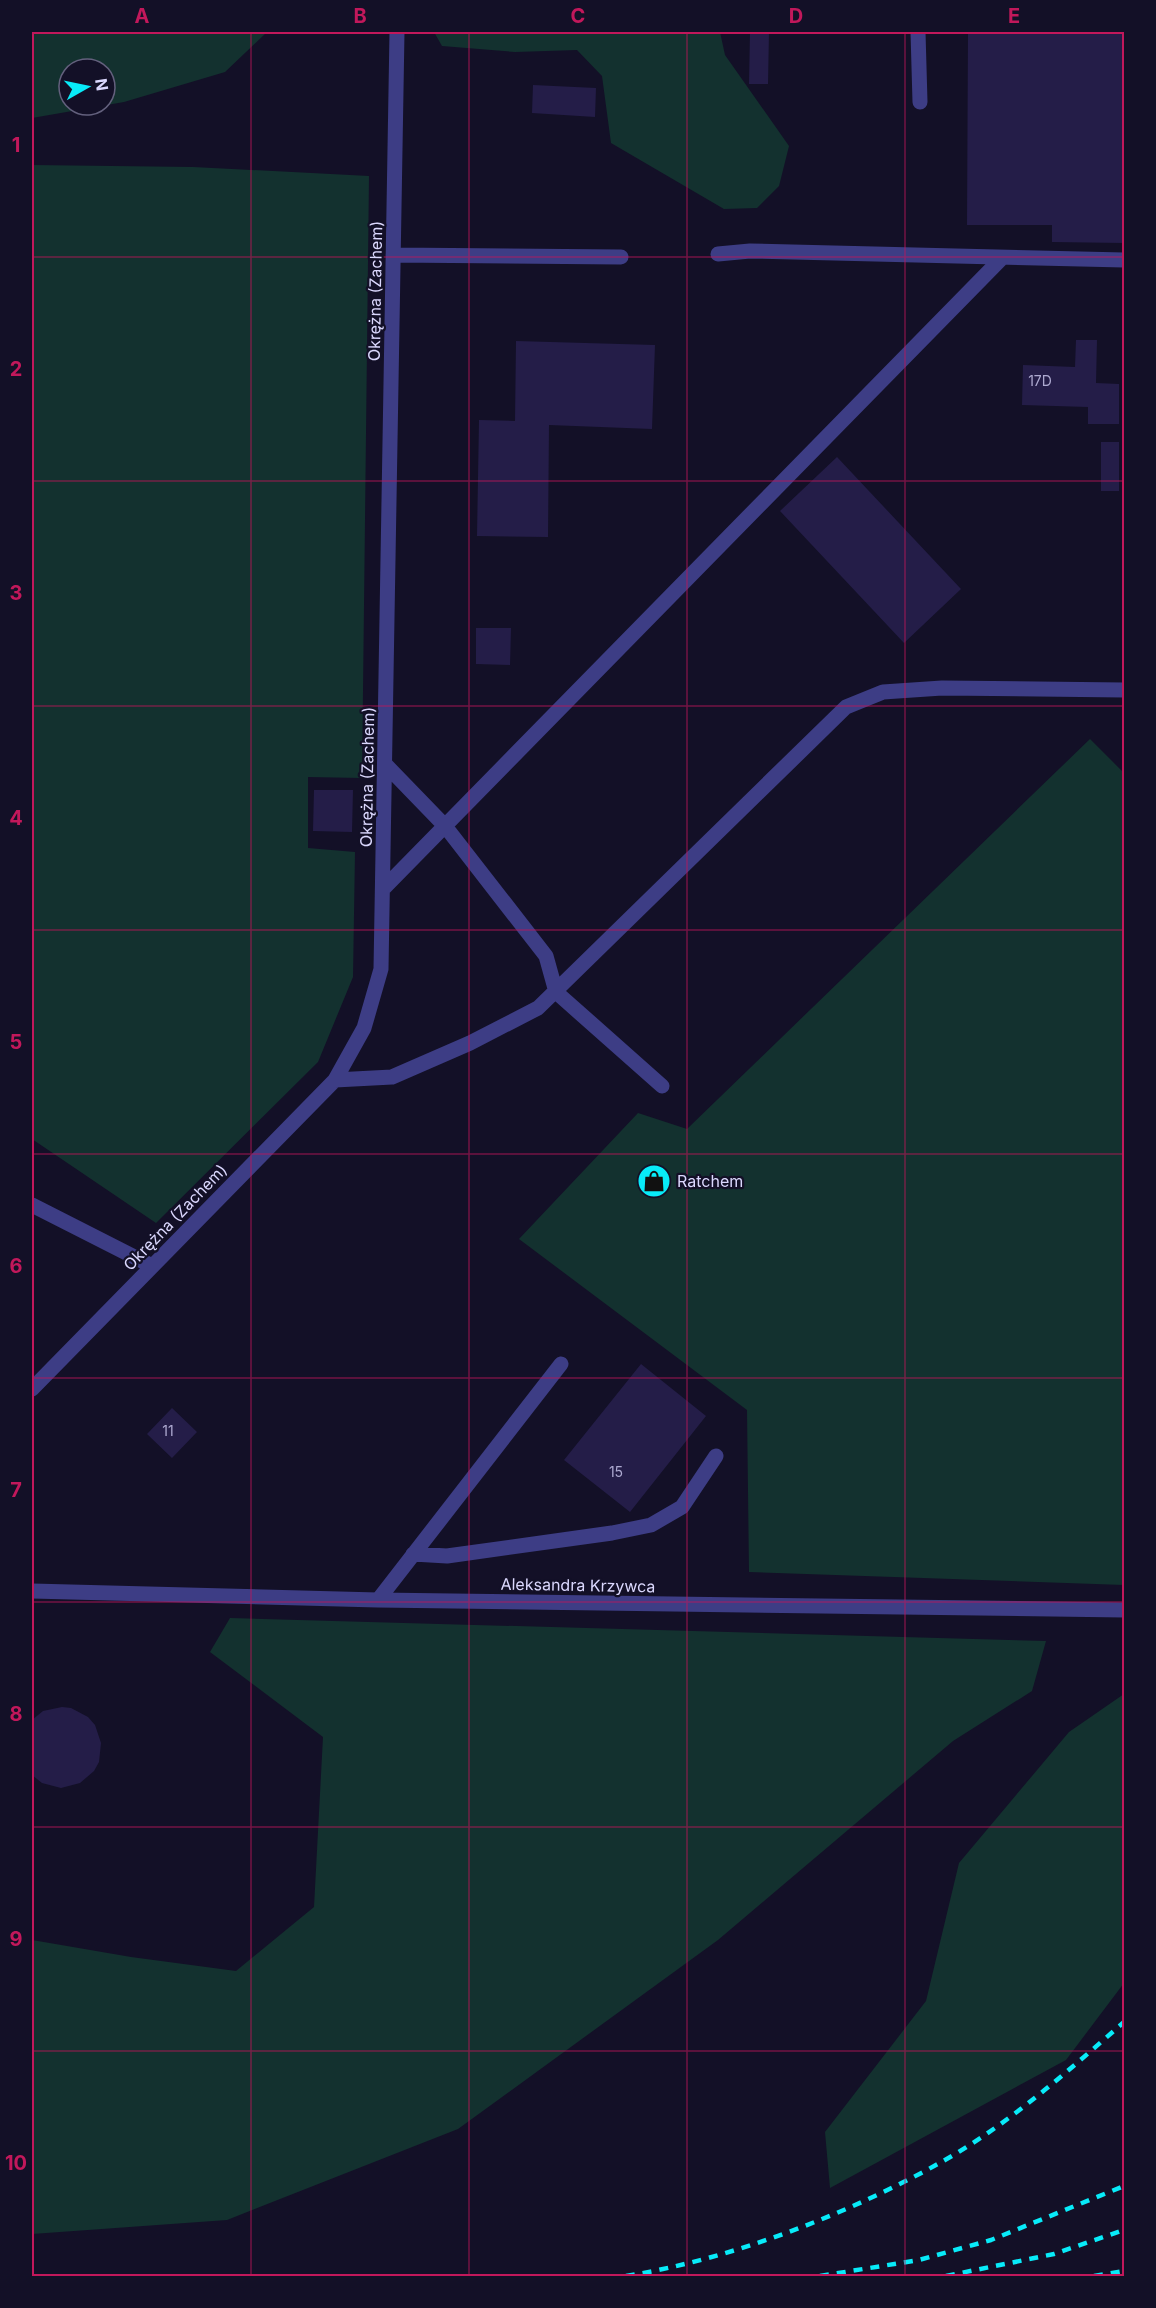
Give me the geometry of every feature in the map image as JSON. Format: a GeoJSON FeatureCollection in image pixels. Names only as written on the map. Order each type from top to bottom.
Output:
{"type":"FeatureCollection","features":[{"type":"Feature","properties":{"kind":"street","name":"Okrężna (Zachem)"},"geometry":{"type":"LineString","coordinates":[[32,1389],[334,1080],[364,1028],[381,969],[397,32]]}},
{"type":"Feature","properties":{"kind":"street"},"geometry":{"type":"LineString","coordinates":[[918,32],[920,102]]}},
{"type":"Feature","properties":{"kind":"street"},"geometry":{"type":"LineString","coordinates":[[718,254],[750,251],[1125,260]]}},
{"type":"Feature","properties":{"kind":"street"},"geometry":{"type":"LineString","coordinates":[[393,255],[621,257]]}},
{"type":"Feature","properties":{"kind":"street"},"geometry":{"type":"LineString","coordinates":[[383,889],[1002,258]]}},
{"type":"Feature","properties":{"kind":"street"},"geometry":{"type":"LineString","coordinates":[[334,1080],[392,1077],[470,1043],[528,1013],[556,992],[846,707],[883,692],[942,688],[1125,690]]}},
{"type":"Feature","properties":{"kind":"street"},"geometry":{"type":"LineString","coordinates":[[385,764],[445,826],[546,956],[556,992],[662,1086]]}},
{"type":"Feature","properties":{"kind":"street"},"geometry":{"type":"LineString","coordinates":[[32,1205],[152,1266]]}},
{"type":"Feature","properties":{"kind":"street"},"geometry":{"type":"LineString","coordinates":[[378,1600],[561,1364]]}},
{"type":"Feature","properties":{"kind":"street"},"geometry":{"type":"LineString","coordinates":[[413,1554],[447,1556],[612,1533],[651,1525],[682,1507],[716,1456]]}},
{"type":"Feature","properties":{"kind":"street","name":"Aleksandra Krzywca"},"geometry":{"type":"LineString","coordinates":[[32,1591],[378,1600],[1125,1610]]}},
{"type":"Feature","properties":{"kind":"green space"},"geometry":{"type":"Polygon","coordinates":[[[32,32],[267,32],[225,72],[117,103],[117,57],[57,57],[57,114],[32,118],[32,32]]]}},
{"type":"Feature","properties":{"kind":"green space"},"geometry":{"type":"Polygon","coordinates":[[[434,32],[720,32],[725,55],[789,146],[779,186],[757,208],[724,209],[611,143],[602,76],[577,50],[515,52],[442,46],[434,32]]]}},
{"type":"Feature","properties":{"kind":"green space"},"geometry":{"type":"Polygon","coordinates":[[[32,165],[193,167],[369,176],[362,778],[308,777],[308,848],[355,852],[353,977],[318,1062],[156,1223],[32,1139],[32,165]]]}},
{"type":"Feature","properties":{"kind":"green space"},"geometry":{"type":"Polygon","coordinates":[[[1090,739],[1124,773],[1124,1585],[749,1572],[747,1410],[519,1239],[638,1113],[687,1129],[1090,739]]]}},
{"type":"Feature","properties":{"kind":"green space"},"geometry":{"type":"Polygon","coordinates":[[[230,1618],[1046,1641],[1032,1691],[953,1741],[718,1940],[458,2129],[227,2220],[32,2234],[32,1940],[131,1957],[236,1971],[314,1907],[323,1737],[210,1652],[230,1618]]]}},
{"type":"Feature","properties":{"kind":"green space"},"geometry":{"type":"Polygon","coordinates":[[[1124,1694],[1124,1983],[1066,2060],[830,2188],[825,2132],[926,2001],[959,1863],[1069,1732],[1124,1694]]]}},
{"type":"Feature","properties":{"kind":"building"},"geometry":{"type":"Polygon","coordinates":[[[750,32],[769,32],[768,84],[749,84],[750,32]]]}},
{"type":"Feature","properties":{"kind":"building"},"geometry":{"type":"Polygon","coordinates":[[[968,32],[1124,32],[1124,243],[1052,242],[1052,225],[967,225],[968,32]]]}},
{"type":"Feature","properties":{"kind":"building"},"geometry":{"type":"Polygon","coordinates":[[[533,85],[596,88],[595,117],[532,113],[533,85]]]}},
{"type":"Feature","properties":{"kind":"building"},"geometry":{"type":"Polygon","coordinates":[[[1076,340],[1097,340],[1096,383],[1119,384],[1119,424],[1088,424],[1088,407],[1022,405],[1023,365],[1075,367],[1076,340]]]}},
{"type":"Feature","properties":{"kind":"building"},"geometry":{"type":"Polygon","coordinates":[[[516,341],[655,345],[652,429],[549,425],[548,537],[477,536],[479,420],[515,421],[516,341]]]}},
{"type":"Feature","properties":{"kind":"building"},"geometry":{"type":"Polygon","coordinates":[[[1101,442],[1119,442],[1119,491],[1101,491],[1101,442]]]}},
{"type":"Feature","properties":{"kind":"building"},"geometry":{"type":"Polygon","coordinates":[[[837,457],[961,589],[904,643],[780,511],[837,457]]]}},
{"type":"Feature","properties":{"kind":"building"},"geometry":{"type":"Polygon","coordinates":[[[476,628],[511,628],[510,665],[476,664],[476,628]]]}},
{"type":"Feature","properties":{"kind":"building"},"geometry":{"type":"Polygon","coordinates":[[[314,790],[353,790],[352,832],[313,831],[314,790]]]}},
{"type":"Feature","properties":{"kind":"building"},"geometry":{"type":"Polygon","coordinates":[[[641,1364],[706,1416],[630,1512],[564,1460],[641,1364]]]}},
{"type":"Feature","properties":{"kind":"building"},"geometry":{"type":"Polygon","coordinates":[[[172,1408],[197,1432],[172,1458],[147,1434],[172,1408]]]}},
{"type":"Feature","properties":{"kind":"building"},"geometry":{"type":"Polygon","coordinates":[[[62,1707],[71,1708],[88,1717],[95,1725],[101,1743],[99,1762],[94,1771],[80,1783],[61,1788],[42,1783],[32,1775],[32,1720],[43,1711],[62,1707]]]}},
{"type":"Feature","properties":{"kind":"railway"},"geometry":{"type":"LineString","coordinates":[[626,2276],[749,2246],[831,2216],[909,2180],[993,2130],[1124,2022]]}},
{"type":"Feature","properties":{"kind":"railway"},"geometry":{"type":"LineString","coordinates":[[820,2276],[919,2260],[991,2240],[1124,2186]]}},
{"type":"Feature","properties":{"kind":"railway"},"geometry":{"type":"LineString","coordinates":[[946,2276],[1054,2254],[1124,2230]]}},
{"type":"Feature","properties":{"kind":"railway"},"geometry":{"type":"LineString","coordinates":[[1094,2276],[1124,2271]]}},
{"type":"Feature","properties":{"kind":"place","name":"Ratchem"},"geometry":{"type":"Point","coordinates":[654,1181]}}]}
